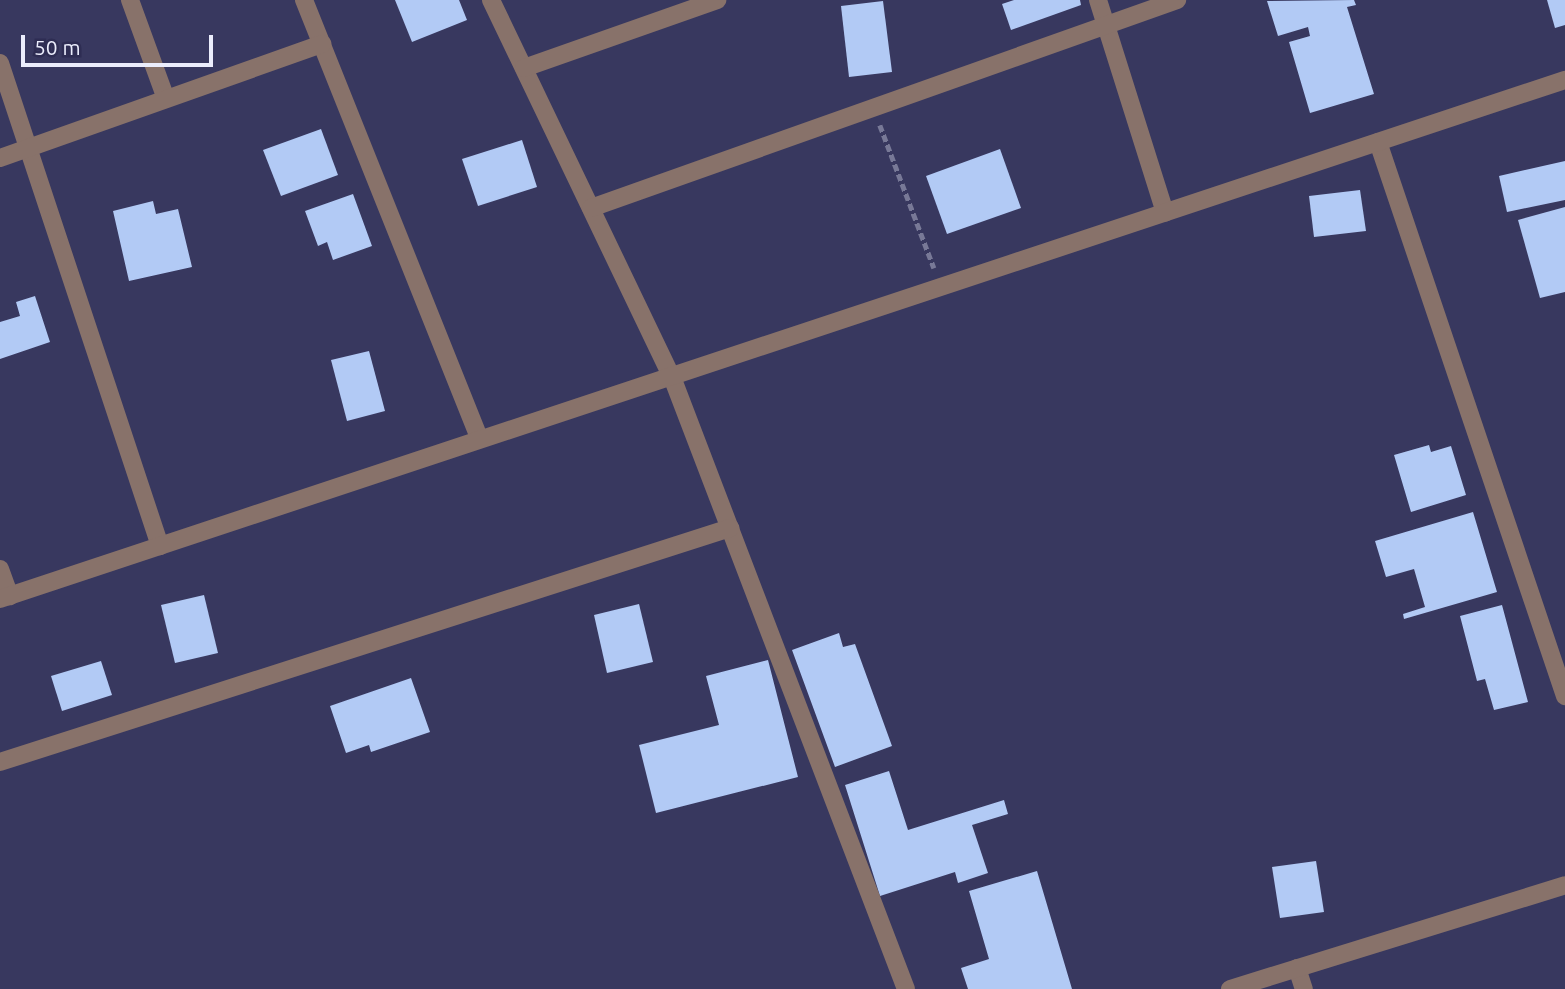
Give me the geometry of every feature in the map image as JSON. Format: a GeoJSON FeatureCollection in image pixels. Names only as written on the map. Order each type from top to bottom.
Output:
{"type":"FeatureCollection","features":[{"type":"Feature","properties":{"kind":"street"},"geometry":{"type":"LineString","coordinates":[[130,0],[166,99]]}},
{"type":"Feature","properties":{"kind":"street"},"geometry":{"type":"LineString","coordinates":[[304,0],[480,439]]}},
{"type":"Feature","properties":{"kind":"street"},"geometry":{"type":"LineString","coordinates":[[491,0],[672,377],[906,989]]}},
{"type":"Feature","properties":{"kind":"street"},"geometry":{"type":"LineString","coordinates":[[524,68],[717,0]]}},
{"type":"Feature","properties":{"kind":"street"},"geometry":{"type":"LineString","coordinates":[[1098,0],[1165,213]]}},
{"type":"Feature","properties":{"kind":"street"},"geometry":{"type":"LineString","coordinates":[[591,208],[1177,0]]}},
{"type":"Feature","properties":{"kind":"street"},"geometry":{"type":"LineString","coordinates":[[0,158],[322,44]]}},
{"type":"Feature","properties":{"kind":"street"},"geometry":{"type":"LineString","coordinates":[[0,63],[160,546]]}},
{"type":"Feature","properties":{"kind":"street"},"geometry":{"type":"LineString","coordinates":[[0,569],[5,597],[1565,80]]}},
{"type":"Feature","properties":{"kind":"street"},"geometry":{"type":"LineString","coordinates":[[1378,142],[1565,696]]}},
{"type":"Feature","properties":{"kind":"street"},"geometry":{"type":"LineString","coordinates":[[0,762],[730,528]]}},
{"type":"Feature","properties":{"kind":"street"},"geometry":{"type":"LineString","coordinates":[[1230,989],[1565,885]]}},
{"type":"Feature","properties":{"kind":"street"},"geometry":{"type":"LineString","coordinates":[[1297,968],[1304,989]]}},
{"type":"Feature","properties":{"kind":"path"},"geometry":{"type":"LineString","coordinates":[[874,108],[941,287]]}},
{"type":"Feature","properties":{"kind":"building"},"geometry":{"type":"Polygon","coordinates":[[[395,0],[459,0],[467,20],[412,42],[395,0]]]}},
{"type":"Feature","properties":{"kind":"building"},"geometry":{"type":"Polygon","coordinates":[[[1014,0],[1080,0],[1081,5],[1011,30],[1002,4],[1014,0]]]}},
{"type":"Feature","properties":{"kind":"building"},"geometry":{"type":"Polygon","coordinates":[[[1354,0],[1356,5],[1347,7],[1374,94],[1310,113],[1289,42],[1310,36],[1308,27],[1278,36],[1267,1],[1354,0]]]}},
{"type":"Feature","properties":{"kind":"building"},"geometry":{"type":"Polygon","coordinates":[[[1547,0],[1565,0],[1565,25],[1555,28],[1547,0]]]}},
{"type":"Feature","properties":{"kind":"building"},"geometry":{"type":"Polygon","coordinates":[[[883,1],[892,72],[849,77],[841,6],[883,1]]]}},
{"type":"Feature","properties":{"kind":"building"},"geometry":{"type":"Polygon","coordinates":[[[321,129],[338,175],[281,196],[263,150],[321,129]]]}},
{"type":"Feature","properties":{"kind":"building"},"geometry":{"type":"Polygon","coordinates":[[[522,140],[537,187],[478,206],[462,159],[522,140]]]}},
{"type":"Feature","properties":{"kind":"building"},"geometry":{"type":"Polygon","coordinates":[[[1000,149],[1021,208],[947,234],[926,176],[1000,149]]]}},
{"type":"Feature","properties":{"kind":"building"},"geometry":{"type":"Polygon","coordinates":[[[1565,161],[1565,200],[1507,212],[1499,176],[1565,161]]]}},
{"type":"Feature","properties":{"kind":"building"},"geometry":{"type":"Polygon","coordinates":[[[1360,190],[1366,231],[1314,237],[1309,196],[1360,190]]]}},
{"type":"Feature","properties":{"kind":"building"},"geometry":{"type":"Polygon","coordinates":[[[353,194],[372,246],[333,260],[327,242],[318,246],[305,211],[353,194]]]}},
{"type":"Feature","properties":{"kind":"building"},"geometry":{"type":"Polygon","coordinates":[[[153,201],[156,214],[178,209],[192,267],[129,281],[113,211],[153,201]]]}},
{"type":"Feature","properties":{"kind":"building"},"geometry":{"type":"Polygon","coordinates":[[[1565,207],[1565,292],[1540,298],[1518,220],[1565,207]]]}},
{"type":"Feature","properties":{"kind":"building"},"geometry":{"type":"Polygon","coordinates":[[[35,296],[50,342],[0,359],[0,322],[20,316],[16,302],[35,296]]]}},
{"type":"Feature","properties":{"kind":"building"},"geometry":{"type":"Polygon","coordinates":[[[369,351],[385,411],[347,421],[331,360],[369,351]]]}},
{"type":"Feature","properties":{"kind":"building"},"geometry":{"type":"Polygon","coordinates":[[[1429,445],[1431,452],[1451,446],[1466,495],[1411,512],[1394,455],[1429,445]]]}},
{"type":"Feature","properties":{"kind":"building"},"geometry":{"type":"Polygon","coordinates":[[[1473,512],[1497,592],[1404,619],[1403,614],[1425,607],[1414,569],[1386,577],[1375,541],[1473,512]]]}},
{"type":"Feature","properties":{"kind":"building"},"geometry":{"type":"Polygon","coordinates":[[[204,595],[218,653],[175,663],[161,605],[204,595]]]}},
{"type":"Feature","properties":{"kind":"building"},"geometry":{"type":"Polygon","coordinates":[[[639,604],[653,662],[607,673],[594,615],[639,604]]]}},
{"type":"Feature","properties":{"kind":"building"},"geometry":{"type":"Polygon","coordinates":[[[1502,605],[1528,702],[1494,710],[1485,679],[1477,681],[1460,616],[1502,605]]]}},
{"type":"Feature","properties":{"kind":"building"},"geometry":{"type":"Polygon","coordinates":[[[839,633],[843,647],[855,644],[892,746],[835,767],[792,650],[839,633]]]}},
{"type":"Feature","properties":{"kind":"building"},"geometry":{"type":"Polygon","coordinates":[[[768,660],[798,777],[656,813],[639,745],[719,725],[706,676],[768,660]]]}},
{"type":"Feature","properties":{"kind":"building"},"geometry":{"type":"Polygon","coordinates":[[[101,661],[112,695],[62,711],[51,676],[101,661]]]}},
{"type":"Feature","properties":{"kind":"building"},"geometry":{"type":"Polygon","coordinates":[[[411,678],[430,732],[371,752],[369,745],[346,753],[330,706],[411,678]]]}},
{"type":"Feature","properties":{"kind":"building"},"geometry":{"type":"Polygon","coordinates":[[[889,771],[908,830],[1004,800],[1008,814],[972,825],[988,873],[958,883],[955,872],[880,896],[845,785],[889,771]]]}},
{"type":"Feature","properties":{"kind":"building"},"geometry":{"type":"Polygon","coordinates":[[[1316,861],[1324,912],[1280,918],[1272,867],[1316,861]]]}},
{"type":"Feature","properties":{"kind":"building"},"geometry":{"type":"Polygon","coordinates":[[[1037,871],[1072,989],[968,989],[961,968],[989,959],[969,891],[1037,871]]]}}]}
